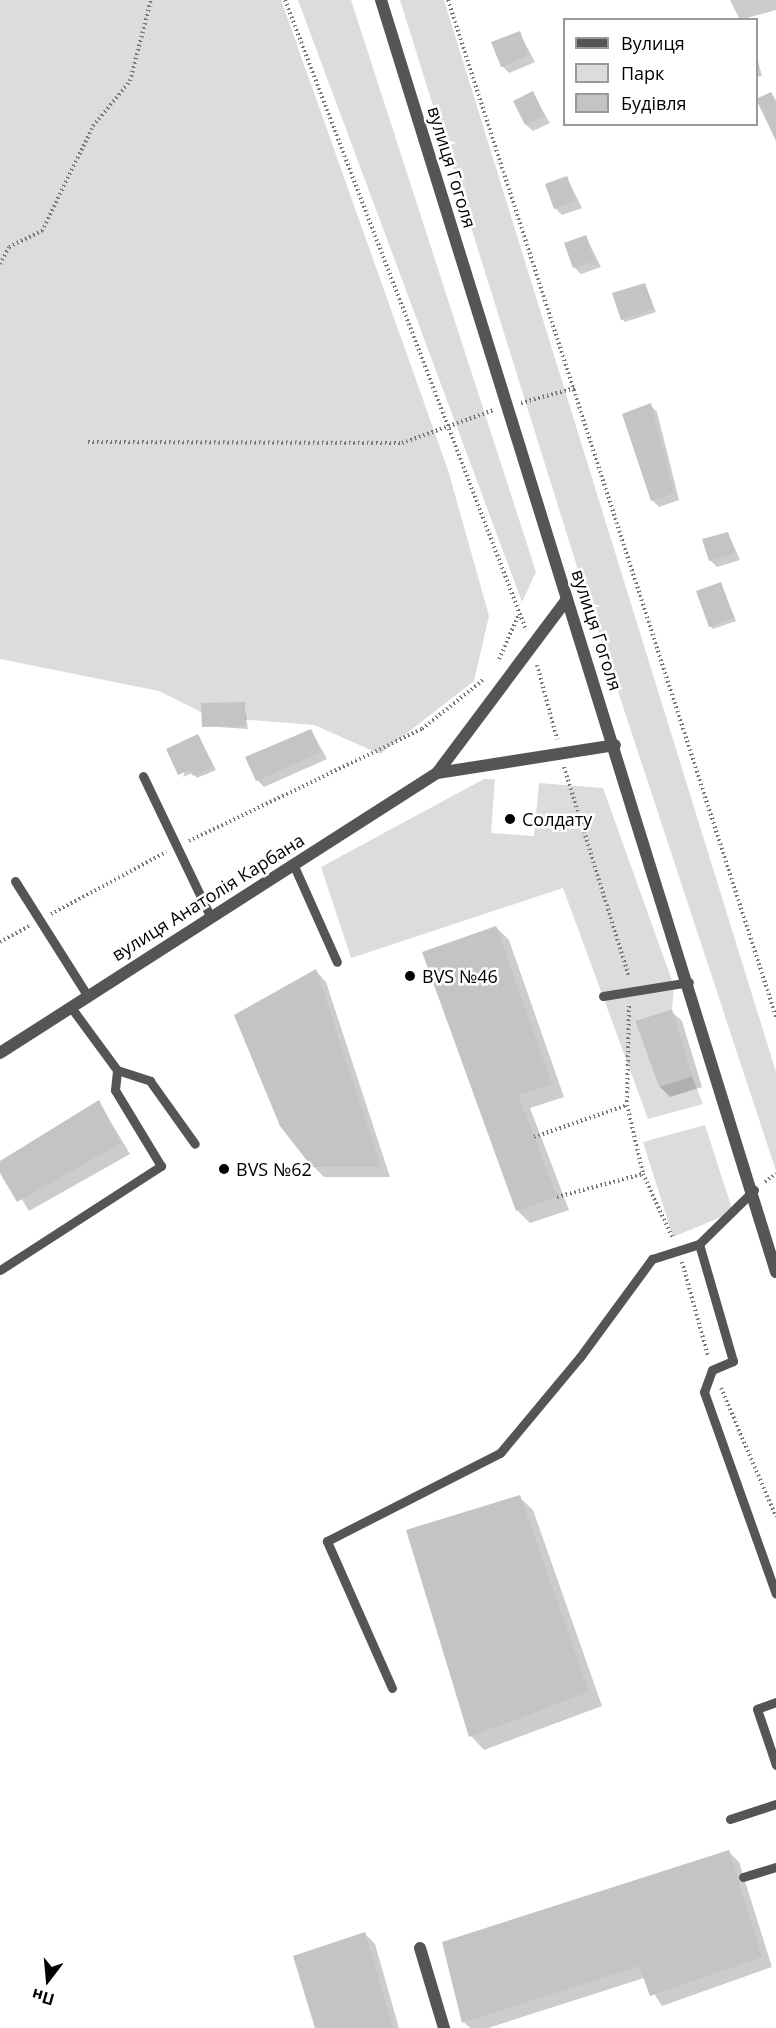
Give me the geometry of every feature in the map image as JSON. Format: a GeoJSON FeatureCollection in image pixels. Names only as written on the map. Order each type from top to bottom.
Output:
{"type":"FeatureCollection","features":[{"type":"Feature","properties":{"kind":"street","name":"вулиця Гоголя"},"geometry":{"type":"LineString","coordinates":[[381,0],[754,1190],[776,1272]]}},
{"type":"Feature","properties":{"kind":"street"},"geometry":{"type":"LineString","coordinates":[[437,774],[567,599]]}},
{"type":"Feature","properties":{"kind":"street"},"geometry":{"type":"LineString","coordinates":[[437,774],[615,745]]}},
{"type":"Feature","properties":{"kind":"street","name":"вулиця Анатолія Карбана"},"geometry":{"type":"LineString","coordinates":[[0,1053],[210,916],[294,866],[437,774]]}},
{"type":"Feature","properties":{"kind":"street"},"geometry":{"type":"LineString","coordinates":[[420,1948],[444,2028]]}},
{"type":"Feature","properties":{"kind":"lane"},"geometry":{"type":"LineString","coordinates":[[143,776],[210,916]]}},
{"type":"Feature","properties":{"kind":"lane"},"geometry":{"type":"LineString","coordinates":[[294,866],[337,963]]}},
{"type":"Feature","properties":{"kind":"lane"},"geometry":{"type":"LineString","coordinates":[[15,881],[87,995]]}},
{"type":"Feature","properties":{"kind":"lane"},"geometry":{"type":"LineString","coordinates":[[603,996],[689,982]]}},
{"type":"Feature","properties":{"kind":"lane"},"geometry":{"type":"LineString","coordinates":[[70,1006],[117,1070],[150,1081],[195,1144]]}},
{"type":"Feature","properties":{"kind":"lane"},"geometry":{"type":"LineString","coordinates":[[0,1270],[161,1166],[115,1090],[117,1070]]}},
{"type":"Feature","properties":{"kind":"lane"},"geometry":{"type":"LineString","coordinates":[[392,1688],[327,1541],[500,1453],[580,1357],[652,1259],[699,1244],[754,1190]]}},
{"type":"Feature","properties":{"kind":"lane"},"geometry":{"type":"LineString","coordinates":[[699,1244],[734,1361],[712,1370],[704,1392],[772,1569],[776,1594]]}},
{"type":"Feature","properties":{"kind":"lane"},"geometry":{"type":"LineString","coordinates":[[776,1702],[757,1709],[776,1765]]}},
{"type":"Feature","properties":{"kind":"lane"},"geometry":{"type":"LineString","coordinates":[[730,1819],[776,1804]]}},
{"type":"Feature","properties":{"kind":"lane"},"geometry":{"type":"LineString","coordinates":[[743,1877],[776,1867]]}},
{"type":"Feature","properties":{"kind":"path"},"geometry":{"type":"LineString","coordinates":[[0,264],[9,247],[42,231],[93,126],[130,81],[151,0]]}},
{"type":"Feature","properties":{"kind":"path"},"geometry":{"type":"LineString","coordinates":[[285,0],[443,424],[532,647],[561,753],[576,820],[629,977],[627,1105],[643,1174],[679,1251],[712,1370],[776,1517]]}},
{"type":"Feature","properties":{"kind":"path"},"geometry":{"type":"LineString","coordinates":[[448,0],[776,1017]]}},
{"type":"Feature","properties":{"kind":"path"},"geometry":{"type":"LineString","coordinates":[[88,442],[402,443],[443,424],[575,388]]}},
{"type":"Feature","properties":{"kind":"path"},"geometry":{"type":"LineString","coordinates":[[496,664],[519,614]]}},
{"type":"Feature","properties":{"kind":"path"},"geometry":{"type":"LineString","coordinates":[[0,942],[177,847],[422,729],[491,671]]}},
{"type":"Feature","properties":{"kind":"path"},"geometry":{"type":"LineString","coordinates":[[534,1137],[627,1105]]}},
{"type":"Feature","properties":{"kind":"path"},"geometry":{"type":"LineString","coordinates":[[557,1197],[643,1174]]}},
{"type":"Feature","properties":{"kind":"green space"},"geometry":{"type":"Polygon","coordinates":[[[0,0],[281,0],[448,470],[489,616],[474,681],[380,754],[314,725],[211,717],[159,691],[0,659],[0,0]]]}},
{"type":"Feature","properties":{"kind":"green space"},"geometry":{"type":"Polygon","coordinates":[[[298,0],[351,0],[536,572],[522,602],[298,0]]]}},
{"type":"Feature","properties":{"kind":"green space"},"geometry":{"type":"Polygon","coordinates":[[[400,0],[444,0],[776,1072],[776,1171],[579,573],[400,0]]]}},
{"type":"Feature","properties":{"kind":"green space"},"geometry":{"type":"Polygon","coordinates":[[[484,779],[495,779],[491,833],[534,836],[539,783],[603,788],[674,986],[672,1009],[635,1021],[659,1087],[692,1076],[703,1104],[648,1119],[563,888],[351,958],[321,867],[484,779]]]}},
{"type":"Feature","properties":{"kind":"green space"},"geometry":{"type":"Polygon","coordinates":[[[705,1125],[733,1212],[673,1237],[643,1142],[705,1125]]]}},
{"type":"Feature","properties":{"kind":"building"},"geometry":{"type":"Polygon","coordinates":[[[520,31],[529,55],[501,67],[491,42],[520,31]]]}},
{"type":"Feature","properties":{"kind":"building"},"geometry":{"type":"Polygon","coordinates":[[[533,91],[545,116],[525,125],[513,101],[533,91]]]}},
{"type":"Feature","properties":{"kind":"building"},"geometry":{"type":"Polygon","coordinates":[[[771,92],[776,101],[776,141],[758,103],[758,98],[771,92]]]}},
{"type":"Feature","properties":{"kind":"building"},"geometry":{"type":"Polygon","coordinates":[[[567,176],[576,201],[554,209],[545,184],[567,176]]]}},
{"type":"Feature","properties":{"kind":"building"},"geometry":{"type":"Polygon","coordinates":[[[586,235],[595,261],[573,268],[564,243],[586,235]]]}},
{"type":"Feature","properties":{"kind":"building"},"geometry":{"type":"Polygon","coordinates":[[[645,283],[654,309],[621,320],[612,293],[645,283]]]}},
{"type":"Feature","properties":{"kind":"building"},"geometry":{"type":"Polygon","coordinates":[[[651,403],[674,493],[651,501],[622,414],[651,403]]]}},
{"type":"Feature","properties":{"kind":"building"},"geometry":{"type":"Polygon","coordinates":[[[728,532],[735,553],[709,561],[702,539],[728,532]]]}},
{"type":"Feature","properties":{"kind":"building"},"geometry":{"type":"Polygon","coordinates":[[[721,582],[734,618],[709,627],[696,591],[721,582]]]}},
{"type":"Feature","properties":{"kind":"building"},"geometry":{"type":"Polygon","coordinates":[[[245,702],[245,726],[202,727],[201,703],[245,702]]]}},
{"type":"Feature","properties":{"kind":"building"},"geometry":{"type":"Polygon","coordinates":[[[311,729],[321,752],[256,781],[245,757],[311,729]]]}},
{"type":"Feature","properties":{"kind":"building"},"geometry":{"type":"Polygon","coordinates":[[[198,734],[214,767],[193,776],[190,770],[178,775],[166,749],[198,734]]]}},
{"type":"Feature","properties":{"kind":"building"},"geometry":{"type":"Polygon","coordinates":[[[496,926],[552,1084],[518,1095],[557,1197],[516,1211],[422,952],[496,926]]]}},
{"type":"Feature","properties":{"kind":"building"},"geometry":{"type":"Polygon","coordinates":[[[316,969],[381,1167],[312,1167],[280,1126],[234,1015],[316,969]]]}},
{"type":"Feature","properties":{"kind":"building"},"geometry":{"type":"Polygon","coordinates":[[[672,1009],[692,1076],[659,1087],[635,1021],[672,1009]]]}},
{"type":"Feature","properties":{"kind":"building"},"geometry":{"type":"Polygon","coordinates":[[[99,1100],[121,1143],[17,1202],[0,1173],[0,1161],[99,1100]]]}},
{"type":"Feature","properties":{"kind":"building"},"geometry":{"type":"Polygon","coordinates":[[[520,1495],[589,1692],[469,1737],[406,1530],[520,1495]]]}},
{"type":"Feature","properties":{"kind":"building"},"geometry":{"type":"Polygon","coordinates":[[[729,1850],[762,1957],[650,1996],[639,1966],[462,2023],[442,1942],[729,1850]]]}},
{"type":"Feature","properties":{"kind":"building"},"geometry":{"type":"Polygon","coordinates":[[[365,1932],[393,2028],[315,2028],[293,1956],[365,1932]]]}},
{"type":"Feature","properties":{"kind":"place","name":"Солдату"},"geometry":{"type":"Point","coordinates":[510,819]}},
{"type":"Feature","properties":{"kind":"place","name":"BVS №46"},"geometry":{"type":"Point","coordinates":[410,976]}},
{"type":"Feature","properties":{"kind":"place","name":"BVS №62"},"geometry":{"type":"Point","coordinates":[224,1169]}}]}
